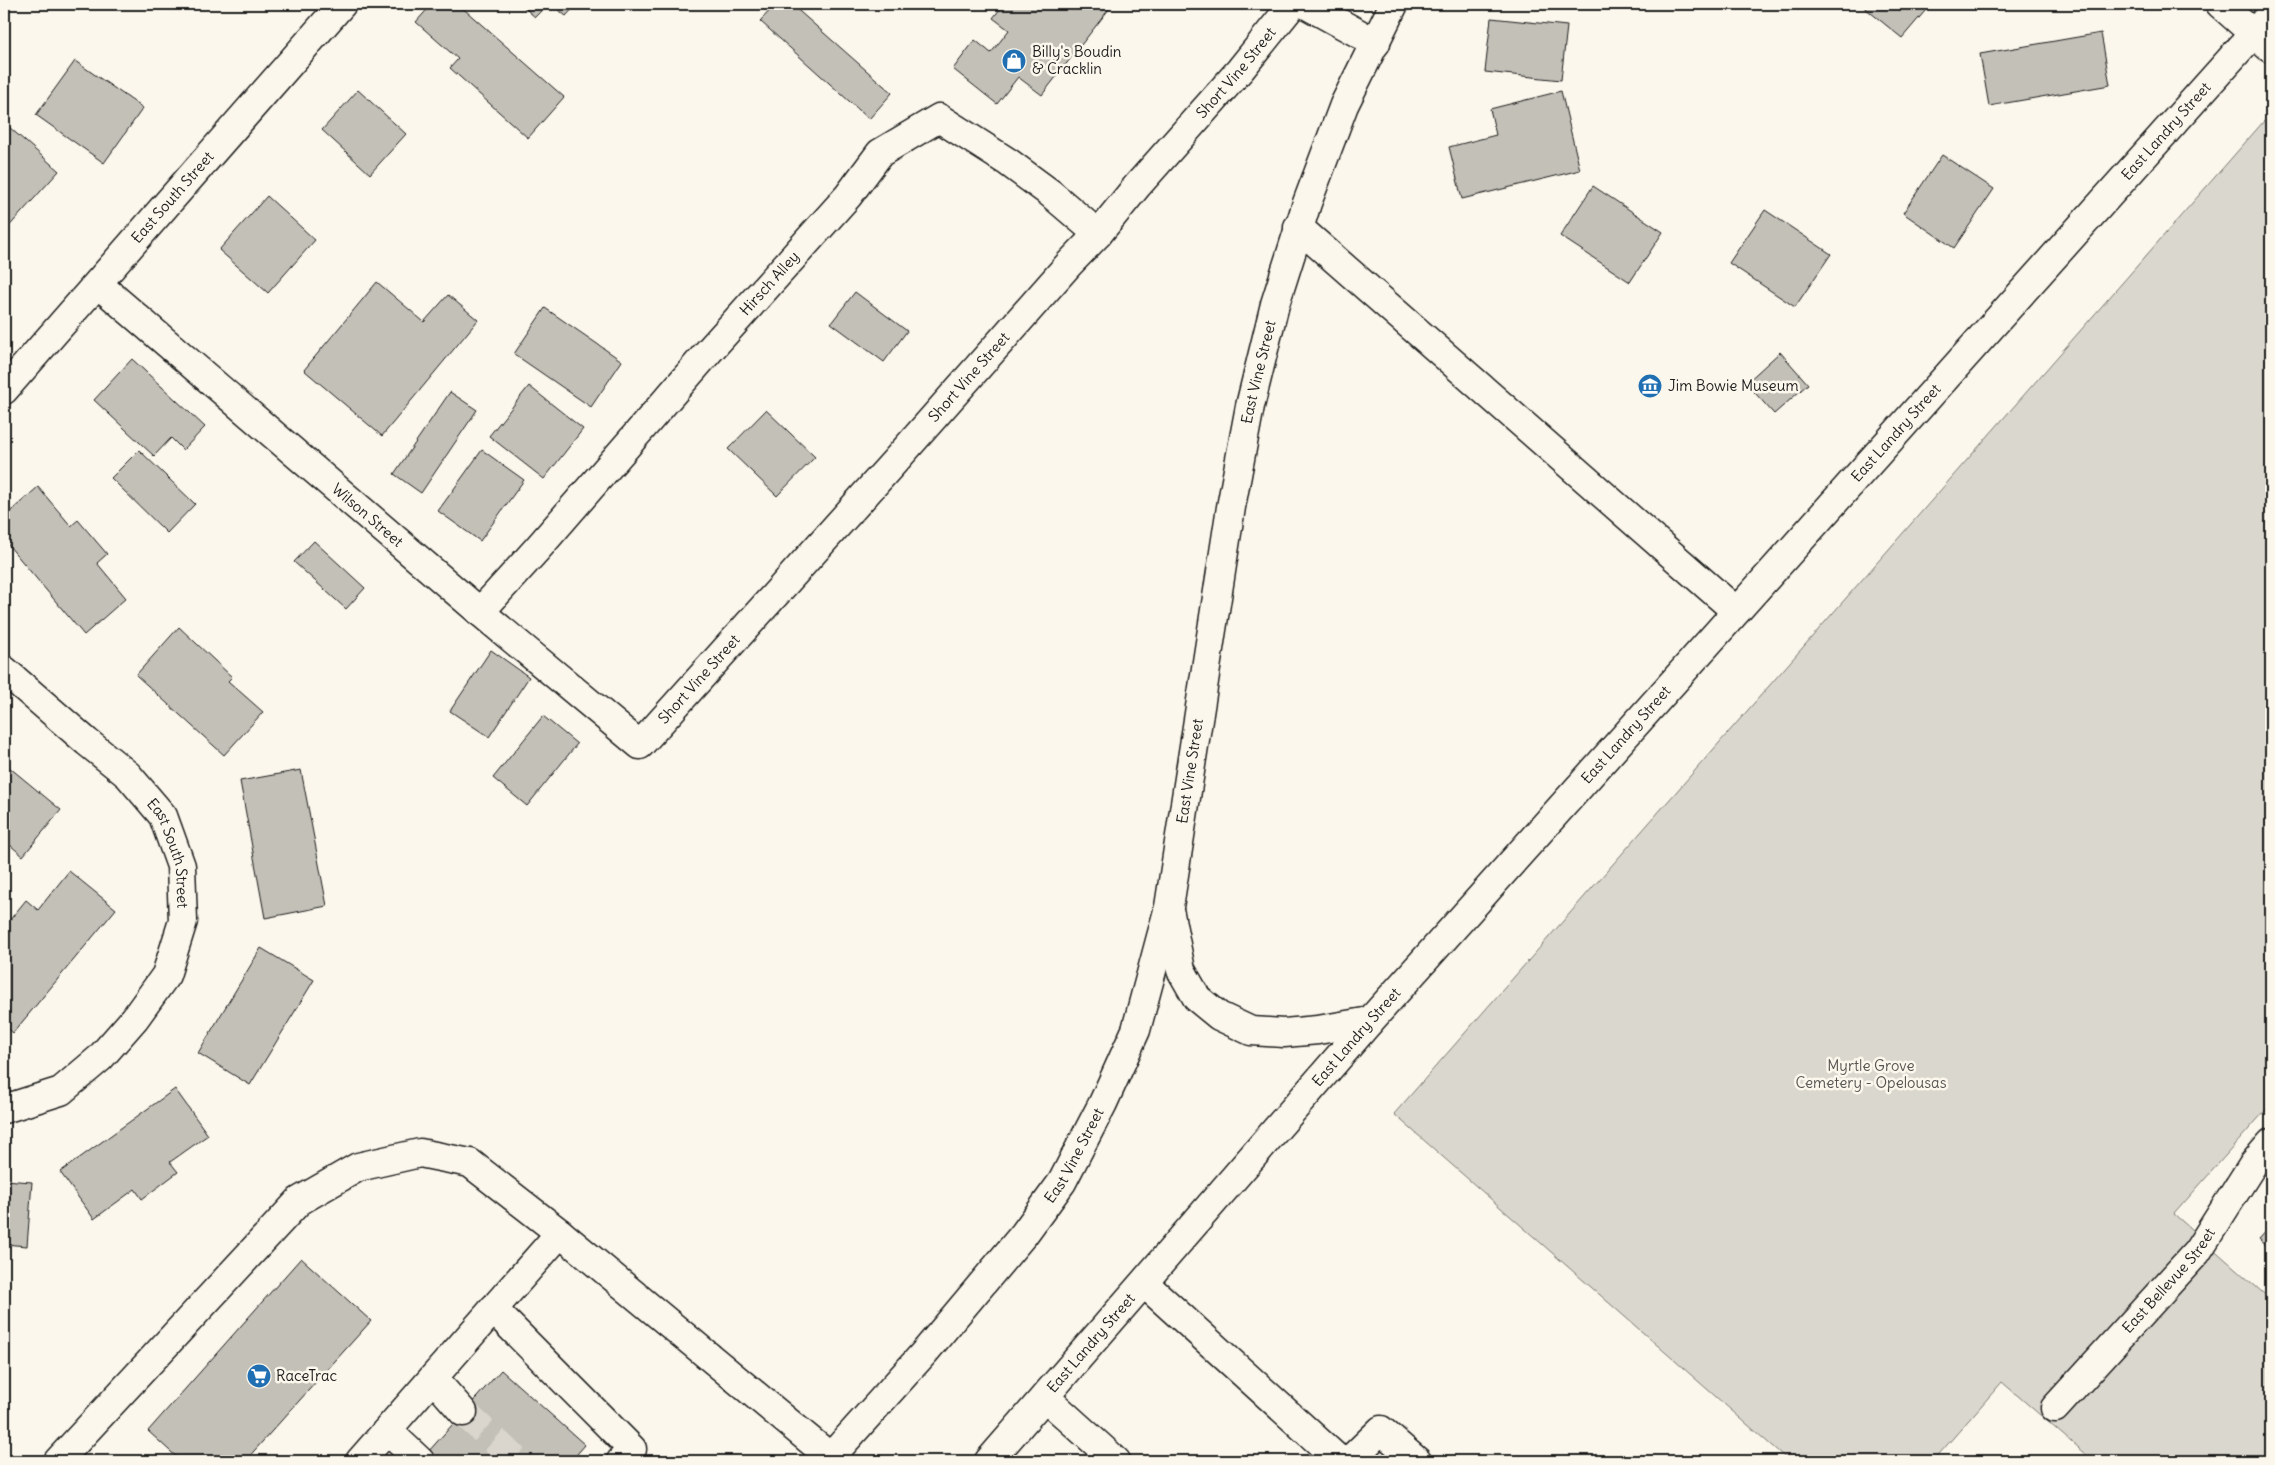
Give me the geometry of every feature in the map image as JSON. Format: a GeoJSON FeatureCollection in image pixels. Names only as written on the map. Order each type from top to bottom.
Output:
{"type":"FeatureCollection","features":[{"type":"Feature","properties":{"kind":"main road","name":"East South Street"},"geometry":{"type":"LineString","coordinates":[[4,390],[342,4]]}},
{"type":"Feature","properties":{"kind":"main road","name":"Short Vine Street"},"geometry":{"type":"LineString","coordinates":[[640,745],[896,460],[1068,264],[1098,234],[1137,186],[1240,70],[1293,4]]}},
{"type":"Feature","properties":{"kind":"main road"},"geometry":{"type":"LineString","coordinates":[[1305,4],[1376,42]]}},
{"type":"Feature","properties":{"kind":"main road","name":"East Vine Street"},"geometry":{"type":"LineString","coordinates":[[831,1460],[1024,1234],[1062,1182],[1103,1103],[1136,1030],[1169,907],[1231,507],[1250,406],[1275,304],[1298,227],[1344,105],[1394,4]]}},
{"type":"Feature","properties":{"kind":"main road"},"geometry":{"type":"LineString","coordinates":[[2220,4],[2266,32]]}},
{"type":"Feature","properties":{"kind":"main road","name":"East Landry Street"},"geometry":{"type":"LineString","coordinates":[[989,1461],[1370,1021],[1736,611],[2266,32]]}},
{"type":"Feature","properties":{"kind":"main road","name":"Hirsch Alley"},"geometry":{"type":"LineString","coordinates":[[480,612],[848,196],[880,154],[888,148],[939,118],[1008,162],[1050,193],[1098,234]]}},
{"type":"Feature","properties":{"kind":"main road"},"geometry":{"type":"LineString","coordinates":[[1298,227],[1736,611]]}},
{"type":"Feature","properties":{"kind":"main road","name":"Wilson Street"},"geometry":{"type":"LineString","coordinates":[[98,284],[480,612],[640,745]]}},
{"type":"Feature","properties":{"kind":"main road","name":"East South Street"},"geometry":{"type":"LineString","coordinates":[[4,670],[128,775],[163,816],[181,866],[183,921],[166,975],[134,1018],[100,1058],[61,1092],[4,1109]]}},
{"type":"Feature","properties":{"kind":"main road"},"geometry":{"type":"LineString","coordinates":[[1169,907],[1180,970],[1197,998],[1219,1016],[1251,1031],[1284,1033],[1318,1030],[1370,1021]]}},
{"type":"Feature","properties":{"kind":"main road","name":"East Bellevue Street"},"geometry":{"type":"LineString","coordinates":[[2055,1408],[2197,1252],[2252,1164],[2271,1143]]}},
{"type":"Feature","properties":{"kind":"main road"},"geometry":{"type":"LineString","coordinates":[[58,1461],[299,1201],[358,1167],[420,1153],[470,1163],[560,1233],[831,1460]]}},
{"type":"Feature","properties":{"kind":"main road"},"geometry":{"type":"LineString","coordinates":[[360,1461],[560,1233]]}},
{"type":"Feature","properties":{"kind":"main road"},"geometry":{"type":"LineString","coordinates":[[1144,1283],[1340,1461]]}},
{"type":"Feature","properties":{"kind":"main road"},"geometry":{"type":"LineString","coordinates":[[492,1309],[632,1449],[621,1461]]}},
{"type":"Feature","properties":{"kind":"main road"},"geometry":{"type":"LineString","coordinates":[[433,1378],[463,1412]]}},
{"type":"Feature","properties":{"kind":"main road"},"geometry":{"type":"LineString","coordinates":[[1045,1398],[1116,1461]]}},
{"type":"Feature","properties":{"kind":"main road"},"geometry":{"type":"LineString","coordinates":[[1349,1461],[1381,1430],[1417,1461]]}},
{"type":"Feature","properties":{"kind":"main road"},"geometry":{"type":"LineString","coordinates":[[388,1431],[420,1461]]}},
{"type":"Feature","properties":{"kind":"green space","name":"Myrtle Grove Cemetery - Opelousas"},"geometry":{"type":"Polygon","coordinates":[[[2271,113],[2271,1104],[2174,1214],[2271,1300],[2271,1461],[2093,1461],[2002,1382],[1933,1461],[1789,1461],[1394,1114],[2271,113]]]}},
{"type":"Feature","properties":{"kind":"building"},"geometry":{"type":"Polygon","coordinates":[[[432,4],[458,4],[564,97],[528,138],[450,68],[458,59],[416,22],[432,4]]]}},
{"type":"Feature","properties":{"kind":"building"},"geometry":{"type":"Polygon","coordinates":[[[520,4],[548,4],[535,17],[520,4]]]}},
{"type":"Feature","properties":{"kind":"building"},"geometry":{"type":"Polygon","coordinates":[[[551,4],[577,4],[566,16],[551,4]]]}},
{"type":"Feature","properties":{"kind":"building"},"geometry":{"type":"Polygon","coordinates":[[[776,4],[791,4],[892,93],[869,119],[760,21],[776,4]]]}},
{"type":"Feature","properties":{"kind":"building","name":"Billy's Boudin & Cracklin"},"geometry":{"type":"Polygon","coordinates":[[[1004,4],[1113,4],[1042,95],[1018,77],[997,104],[953,69],[975,40],[991,53],[1009,30],[993,18],[1004,4]]]}},
{"type":"Feature","properties":{"kind":"building"},"geometry":{"type":"Polygon","coordinates":[[[1860,4],[1931,4],[1902,38],[1860,4]]]}},
{"type":"Feature","properties":{"kind":"building"},"geometry":{"type":"Polygon","coordinates":[[[1491,18],[1567,26],[1561,80],[1485,72],[1491,18]]]}},
{"type":"Feature","properties":{"kind":"building"},"geometry":{"type":"Polygon","coordinates":[[[2101,33],[2110,85],[1989,106],[1980,54],[2101,33]]]}},
{"type":"Feature","properties":{"kind":"building"},"geometry":{"type":"Polygon","coordinates":[[[75,61],[143,108],[104,163],[36,115],[75,61]]]}},
{"type":"Feature","properties":{"kind":"building"},"geometry":{"type":"Polygon","coordinates":[[[358,90],[406,134],[370,174],[322,130],[358,90]]]}},
{"type":"Feature","properties":{"kind":"building"},"geometry":{"type":"Polygon","coordinates":[[[1561,91],[1580,170],[1462,199],[1449,147],[1496,135],[1490,109],[1561,91]]]}},
{"type":"Feature","properties":{"kind":"building"},"geometry":{"type":"Polygon","coordinates":[[[9,127],[59,171],[4,232],[4,133],[9,127]]]}},
{"type":"Feature","properties":{"kind":"building"},"geometry":{"type":"Polygon","coordinates":[[[1942,155],[1994,189],[1954,248],[1903,213],[1942,155]]]}},
{"type":"Feature","properties":{"kind":"building"},"geometry":{"type":"Polygon","coordinates":[[[1593,186],[1663,232],[1630,282],[1560,236],[1593,186]]]}},
{"type":"Feature","properties":{"kind":"building"},"geometry":{"type":"Polygon","coordinates":[[[267,196],[315,240],[268,293],[219,250],[267,196]]]}},
{"type":"Feature","properties":{"kind":"building"},"geometry":{"type":"Polygon","coordinates":[[[1765,210],[1831,254],[1795,307],[1729,263],[1765,210]]]}},
{"type":"Feature","properties":{"kind":"building"},"geometry":{"type":"Polygon","coordinates":[[[377,282],[424,322],[448,295],[478,320],[382,436],[304,370],[377,282]]]}},
{"type":"Feature","properties":{"kind":"building"},"geometry":{"type":"Polygon","coordinates":[[[855,292],[907,331],[884,362],[831,323],[855,292]]]}},
{"type":"Feature","properties":{"kind":"building"},"geometry":{"type":"Polygon","coordinates":[[[545,308],[622,361],[591,407],[514,354],[545,308]]]}},
{"type":"Feature","properties":{"kind":"building"},"geometry":{"type":"Polygon","coordinates":[[[1780,352],[1808,384],[1774,414],[1746,383],[1780,352]]]}},
{"type":"Feature","properties":{"kind":"building"},"geometry":{"type":"Polygon","coordinates":[[[132,359],[205,427],[183,450],[171,438],[154,456],[94,400],[132,359]]]}},
{"type":"Feature","properties":{"kind":"building"},"geometry":{"type":"Polygon","coordinates":[[[529,386],[583,429],[544,479],[489,436],[529,386]]]}},
{"type":"Feature","properties":{"kind":"building"},"geometry":{"type":"Polygon","coordinates":[[[450,392],[477,410],[421,493],[394,474],[450,392]]]}},
{"type":"Feature","properties":{"kind":"building"},"geometry":{"type":"Polygon","coordinates":[[[766,410],[815,457],[777,496],[728,449],[766,410]]]}},
{"type":"Feature","properties":{"kind":"building"},"geometry":{"type":"Polygon","coordinates":[[[139,450],[195,504],[167,533],[111,478],[139,450]]]}},
{"type":"Feature","properties":{"kind":"building"},"geometry":{"type":"Polygon","coordinates":[[[482,450],[524,480],[480,541],[438,511],[482,450]]]}},
{"type":"Feature","properties":{"kind":"building"},"geometry":{"type":"Polygon","coordinates":[[[38,487],[71,526],[78,520],[107,554],[97,563],[126,598],[84,635],[4,540],[4,517],[38,487]]]}},
{"type":"Feature","properties":{"kind":"building"},"geometry":{"type":"Polygon","coordinates":[[[314,541],[365,588],[346,609],[294,562],[314,541]]]}},
{"type":"Feature","properties":{"kind":"building"},"geometry":{"type":"Polygon","coordinates":[[[179,627],[232,677],[228,681],[263,712],[224,755],[136,675],[179,627]]]}},
{"type":"Feature","properties":{"kind":"building"},"geometry":{"type":"Polygon","coordinates":[[[491,650],[529,677],[489,737],[450,711],[491,650]]]}},
{"type":"Feature","properties":{"kind":"building"},"geometry":{"type":"Polygon","coordinates":[[[543,716],[577,744],[527,806],[493,778],[543,716]]]}},
{"type":"Feature","properties":{"kind":"building"},"geometry":{"type":"Polygon","coordinates":[[[4,763],[61,810],[23,856],[4,840],[4,763]]]}},
{"type":"Feature","properties":{"kind":"building"},"geometry":{"type":"Polygon","coordinates":[[[301,770],[327,906],[265,918],[240,781],[301,770]]]}},
{"type":"Feature","properties":{"kind":"building"},"geometry":{"type":"Polygon","coordinates":[[[69,871],[116,909],[13,1033],[4,1025],[4,927],[26,900],[38,910],[69,871]]]}},
{"type":"Feature","properties":{"kind":"building"},"geometry":{"type":"Polygon","coordinates":[[[261,948],[314,980],[250,1085],[198,1053],[261,948]]]}},
{"type":"Feature","properties":{"kind":"building"},"geometry":{"type":"Polygon","coordinates":[[[175,1089],[208,1135],[170,1162],[178,1172],[142,1199],[135,1189],[94,1219],[60,1172],[175,1089]]]}},
{"type":"Feature","properties":{"kind":"building"},"geometry":{"type":"Polygon","coordinates":[[[4,1180],[32,1182],[27,1246],[4,1244],[4,1180]]]}},
{"type":"Feature","properties":{"kind":"building"},"geometry":{"type":"Polygon","coordinates":[[[2271,1226],[2271,1250],[2259,1239],[2271,1226]]]}},
{"type":"Feature","properties":{"kind":"building","name":"RaceTrac"},"geometry":{"type":"Polygon","coordinates":[[[301,1258],[371,1321],[245,1461],[181,1461],[148,1431],[301,1258]]]}},
{"type":"Feature","properties":{"kind":"building"},"geometry":{"type":"Polygon","coordinates":[[[501,1370],[585,1445],[571,1461],[420,1461],[501,1370]]]}},
{"type":"Feature","properties":{"kind":"tunnel"},"geometry":{"type":"LineString","coordinates":[[463,1412],[517,1461]]}},
{"type":"Feature","properties":{"kind":"place","name":"Billy's Boudin & Cracklin"},"geometry":{"type":"Point","coordinates":[1014,61]}},
{"type":"Feature","properties":{"kind":"place","name":"Jim Bowie Museum"},"geometry":{"type":"Point","coordinates":[1650,386]}},
{"type":"Feature","properties":{"kind":"place","name":"RaceTrac"},"geometry":{"type":"Point","coordinates":[259,1376]}}]}
